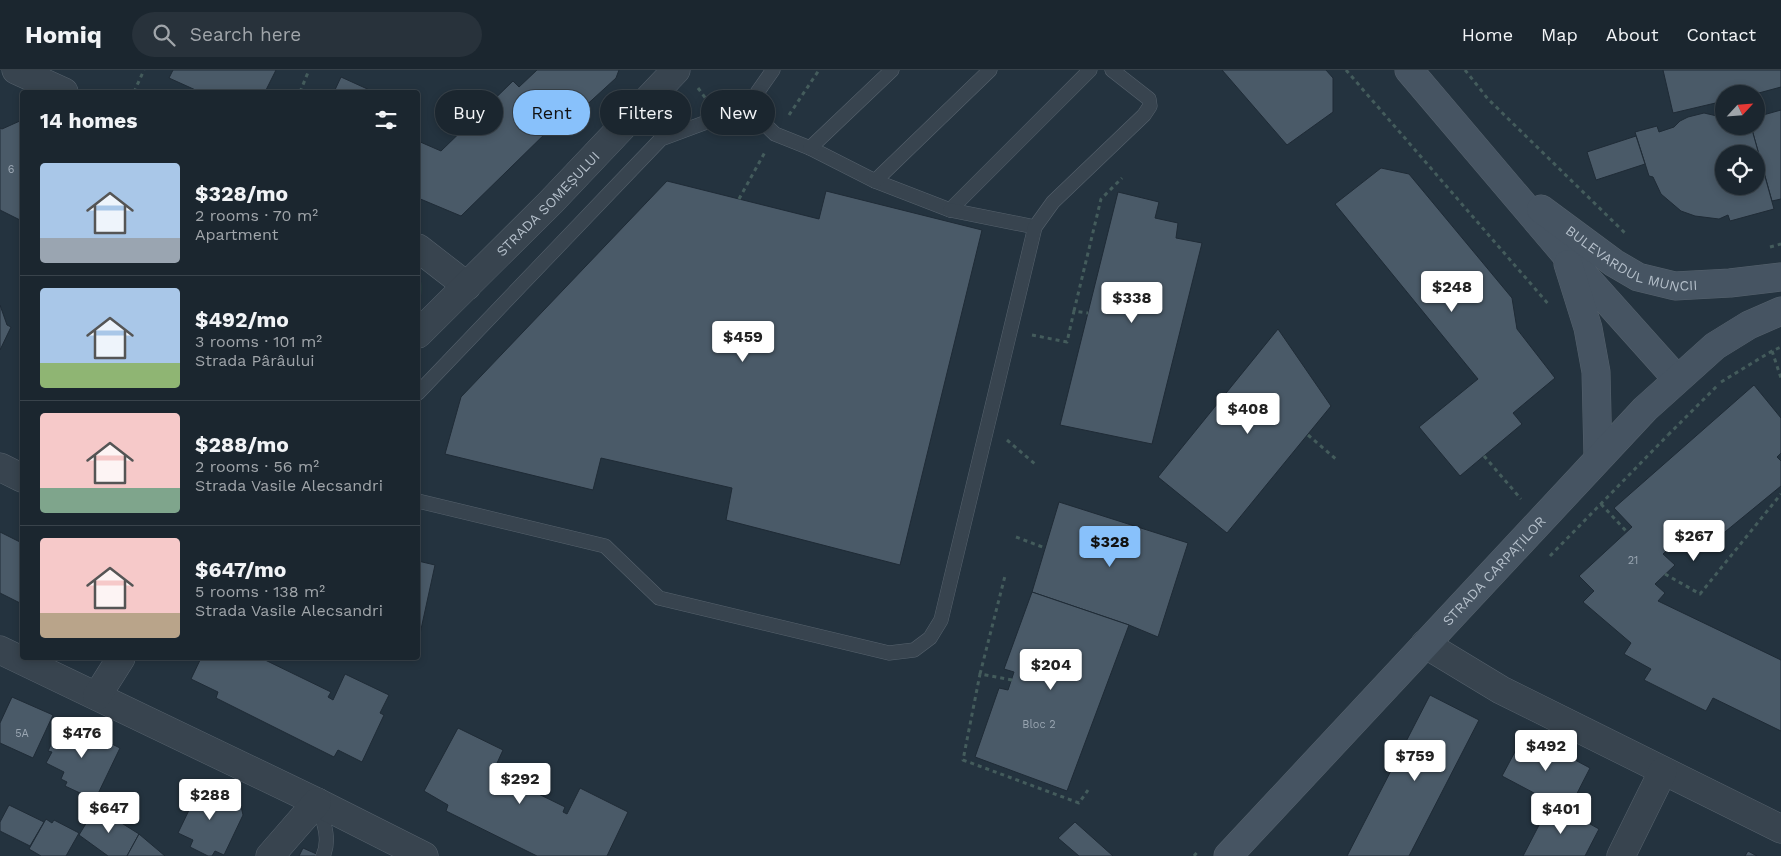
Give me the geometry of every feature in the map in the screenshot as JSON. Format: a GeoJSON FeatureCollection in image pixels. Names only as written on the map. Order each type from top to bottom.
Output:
{"type":"FeatureCollection","features":[{"type":"Feature","properties":{"kind":"main road","name":"BULEVARDUL MUNCII"},"geometry":{"type":"LineString","coordinates":[[1409,70],[1566,255],[1677,379]]}},
{"type":"Feature","properties":{"kind":"main road","name":"BULEVARDUL MUNCII"},"geometry":{"type":"LineString","coordinates":[[1501,180],[1614,263],[1638,277],[1675,286],[1730,283],[1781,277]]}},
{"type":"Feature","properties":{"kind":"main road","name":"BULEVARDUL MUNCII"},"geometry":{"type":"LineString","coordinates":[[1566,255],[1588,328],[1596,372],[1598,458]]}},
{"type":"Feature","properties":{"kind":"main road","name":"STRADA CARPAȚILOR"},"geometry":{"type":"LineString","coordinates":[[1228,856],[1645,409],[1715,346],[1749,325],[1781,311]]}},
{"type":"Feature","properties":{"kind":"street"},"geometry":{"type":"LineString","coordinates":[[16,70],[60,90]]}},
{"type":"Feature","properties":{"kind":"street","name":"STRADA SOMEȘULUI"},"geometry":{"type":"LineString","coordinates":[[420,332],[686,77]]}},
{"type":"Feature","properties":{"kind":"street"},"geometry":{"type":"LineString","coordinates":[[420,250],[467,286]]}},
{"type":"Feature","properties":{"kind":"street"},"geometry":{"type":"LineString","coordinates":[[0,467],[20,477]]}},
{"type":"Feature","properties":{"kind":"street"},"geometry":{"type":"LineString","coordinates":[[1425,644],[1501,690],[1781,829]]}},
{"type":"Feature","properties":{"kind":"street"},"geometry":{"type":"LineString","coordinates":[[0,650],[20,659]]}},
{"type":"Feature","properties":{"kind":"street"},"geometry":{"type":"LineString","coordinates":[[21,660],[317,802],[424,856]]}},
{"type":"Feature","properties":{"kind":"street"},"geometry":{"type":"LineString","coordinates":[[97,696],[120,660]]}},
{"type":"Feature","properties":{"kind":"street"},"geometry":{"type":"LineString","coordinates":[[1620,856],[1663,771]]}},
{"type":"Feature","properties":{"kind":"street"},"geometry":{"type":"LineString","coordinates":[[270,856],[317,802]]}},
{"type":"Feature","properties":{"kind":"lane"},"geometry":{"type":"LineString","coordinates":[[759,90],[773,70]]}},
{"type":"Feature","properties":{"kind":"lane"},"geometry":{"type":"LineString","coordinates":[[810,148],[892,70]]}},
{"type":"Feature","properties":{"kind":"lane"},"geometry":{"type":"LineString","coordinates":[[875,181],[990,70]]}},
{"type":"Feature","properties":{"kind":"lane"},"geometry":{"type":"LineString","coordinates":[[950,210],[1090,70]]}},
{"type":"Feature","properties":{"kind":"lane"},"geometry":{"type":"LineString","coordinates":[[420,501],[605,546],[659,598],[889,652],[914,650],[930,638],[940,620],[1035,227],[1052,202],[1144,115],[1150,106],[1149,100],[1112,70]]}},
{"type":"Feature","properties":{"kind":"lane"},"geometry":{"type":"LineString","coordinates":[[420,391],[661,139],[701,124]]}},
{"type":"Feature","properties":{"kind":"lane"},"geometry":{"type":"LineString","coordinates":[[775,134],[810,148],[875,181],[950,210],[1035,227]]}},
{"type":"Feature","properties":{"kind":"lane"},"geometry":{"type":"LineString","coordinates":[[317,802],[324,825],[327,848],[322,856]]}},
{"type":"Feature","properties":{"kind":"path"},"geometry":{"type":"LineString","coordinates":[[135,90],[144,70]]}},
{"type":"Feature","properties":{"kind":"path"},"geometry":{"type":"LineString","coordinates":[[301,90],[309,70]]}},
{"type":"Feature","properties":{"kind":"path"},"geometry":{"type":"LineString","coordinates":[[1346,70],[1553,310]]}},
{"type":"Feature","properties":{"kind":"path"},"geometry":{"type":"LineString","coordinates":[[1465,70],[1488,99],[1632,239]]}},
{"type":"Feature","properties":{"kind":"path"},"geometry":{"type":"LineString","coordinates":[[686,77],[701,98]]}},
{"type":"Feature","properties":{"kind":"path"},"geometry":{"type":"LineString","coordinates":[[1010,331],[1067,342],[1101,199],[1122,178]]}},
{"type":"Feature","properties":{"kind":"path"},"geometry":{"type":"LineString","coordinates":[[1762,249],[1781,244]]}},
{"type":"Feature","properties":{"kind":"path"},"geometry":{"type":"LineString","coordinates":[[1074,311],[1088,313]]}},
{"type":"Feature","properties":{"kind":"path"},"geometry":{"type":"LineString","coordinates":[[1772,351],[1781,378]]}},
{"type":"Feature","properties":{"kind":"path"},"geometry":{"type":"LineString","coordinates":[[988,423],[1035,464]]}},
{"type":"Feature","properties":{"kind":"path"},"geometry":{"type":"LineString","coordinates":[[1308,435],[1337,460]]}},
{"type":"Feature","properties":{"kind":"path"},"geometry":{"type":"LineString","coordinates":[[1484,456],[1525,505]]}},
{"type":"Feature","properties":{"kind":"path"},"geometry":{"type":"LineString","coordinates":[[1665,574],[1700,594],[1781,494]]}},
{"type":"Feature","properties":{"kind":"path"},"geometry":{"type":"LineString","coordinates":[[1601,504],[1626,532]]}},
{"type":"Feature","properties":{"kind":"path"},"geometry":{"type":"LineString","coordinates":[[1016,537],[1045,548]]}},
{"type":"Feature","properties":{"kind":"path"},"geometry":{"type":"LineString","coordinates":[[1005,576],[980,674],[964,760],[1079,803],[1088,790]]}},
{"type":"Feature","properties":{"kind":"path"},"geometry":{"type":"LineString","coordinates":[[980,674],[1012,680]]}},
{"type":"Feature","properties":{"kind":"path"},"geometry":{"type":"LineString","coordinates":[[1194,856],[1200,849]]}},
{"type":"Feature","properties":{"kind":"green space"},"geometry":{"type":"Polygon","coordinates":[[[420,279],[422,290],[420,301],[420,279]]]}},
{"type":"Feature","properties":{"kind":"building"},"geometry":{"type":"Polygon","coordinates":[[[173,70],[276,70],[266,90],[196,90],[169,78],[173,70]]]}},
{"type":"Feature","properties":{"kind":"building"},"geometry":{"type":"Polygon","coordinates":[[[537,70],[619,70],[616,78],[603,90],[600,90],[600,93],[590,102],[590,90],[513,90],[513,135],[544,135],[461,216],[420,199],[420,142],[441,151],[457,135],[503,135],[503,91],[513,81],[519,87],[537,70]]]}},
{"type":"Feature","properties":{"kind":"building"},"geometry":{"type":"Polygon","coordinates":[[[1222,70],[1326,70],[1333,78],[1333,112],[1287,145],[1222,70]]]}},
{"type":"Feature","properties":{"kind":"building"},"geometry":{"type":"Polygon","coordinates":[[[1663,70],[1781,70],[1781,87],[1765,91],[1765,85],[1715,85],[1715,103],[1673,113],[1663,70]]]}},
{"type":"Feature","properties":{"kind":"building"},"geometry":{"type":"Polygon","coordinates":[[[341,77],[370,90],[335,90],[341,77]]]}},
{"type":"Feature","properties":{"kind":"building"},"geometry":{"type":"Polygon","coordinates":[[[1781,110],[1781,199],[1772,201],[1765,176],[1765,145],[1756,145],[1754,135],[1765,135],[1765,114],[1781,110]]]}},
{"type":"Feature","properties":{"kind":"building"},"geometry":{"type":"Polygon","coordinates":[[[1704,113],[1715,116],[1715,135],[1753,135],[1756,145],[1715,145],[1715,195],[1765,195],[1765,177],[1774,209],[1730,221],[1728,215],[1719,219],[1695,216],[1681,211],[1661,194],[1653,177],[1649,176],[1635,132],[1657,126],[1659,132],[1674,127],[1680,121],[1704,113]]]}},
{"type":"Feature","properties":{"kind":"building"},"geometry":{"type":"Polygon","coordinates":[[[20,121],[20,220],[0,210],[0,128],[2,129],[20,121]]]}},
{"type":"Feature","properties":{"kind":"building"},"geometry":{"type":"Polygon","coordinates":[[[1636,136],[1645,164],[1596,180],[1587,152],[1636,136]]]}},
{"type":"Feature","properties":{"kind":"building"},"geometry":{"type":"Polygon","coordinates":[[[1381,168],[1409,174],[1512,298],[1517,329],[1555,378],[1513,413],[1522,424],[1460,476],[1419,427],[1478,379],[1335,204],[1381,168]]]}},
{"type":"Feature","properties":{"kind":"building"},"geometry":{"type":"Polygon","coordinates":[[[667,181],[819,219],[826,191],[982,230],[900,565],[726,520],[732,488],[601,458],[593,490],[445,454],[461,397],[667,181]]]}},
{"type":"Feature","properties":{"kind":"building"},"geometry":{"type":"Polygon","coordinates":[[[1118,192],[1159,202],[1155,218],[1178,223],[1176,238],[1202,243],[1152,444],[1060,425],[1118,192]]]}},
{"type":"Feature","properties":{"kind":"building"},"geometry":{"type":"Polygon","coordinates":[[[0,305],[7,325],[11,327],[0,350],[0,305]]]}},
{"type":"Feature","properties":{"kind":"building"},"geometry":{"type":"Polygon","coordinates":[[[1278,329],[1331,406],[1227,533],[1158,477],[1278,329]]]}},
{"type":"Feature","properties":{"kind":"building"},"geometry":{"type":"Polygon","coordinates":[[[1754,385],[1781,418],[1781,453],[1777,457],[1781,461],[1781,486],[1698,554],[1682,537],[1663,554],[1675,565],[1655,584],[1665,593],[1658,601],[1781,660],[1781,731],[1713,698],[1706,711],[1644,680],[1651,669],[1624,654],[1631,643],[1583,602],[1594,591],[1579,576],[1632,527],[1614,508],[1754,385]]]}},
{"type":"Feature","properties":{"kind":"building"},"geometry":{"type":"Polygon","coordinates":[[[1059,502],[1188,543],[1158,637],[1129,625],[1032,592],[1059,502]]]}},
{"type":"Feature","properties":{"kind":"building"},"geometry":{"type":"Polygon","coordinates":[[[0,532],[20,542],[20,603],[0,593],[0,532]]]}},
{"type":"Feature","properties":{"kind":"building"},"geometry":{"type":"Polygon","coordinates":[[[420,561],[435,565],[420,634],[420,561]]]}},
{"type":"Feature","properties":{"kind":"building"},"geometry":{"type":"Polygon","coordinates":[[[1032,592],[1129,625],[1067,791],[975,757],[999,688],[1008,690],[1014,672],[1004,669],[1032,592]]]}},
{"type":"Feature","properties":{"kind":"building"},"geometry":{"type":"Polygon","coordinates":[[[200,660],[265,660],[331,692],[328,697],[333,700],[345,674],[389,695],[380,713],[384,715],[362,762],[338,750],[334,757],[216,698],[218,692],[191,679],[200,660]]]}},
{"type":"Feature","properties":{"kind":"building"},"geometry":{"type":"Polygon","coordinates":[[[1430,695],[1479,720],[1409,856],[1347,856],[1430,695]]]}},
{"type":"Feature","properties":{"kind":"building"},"geometry":{"type":"Polygon","coordinates":[[[12,697],[53,715],[33,758],[0,743],[0,723],[12,697]]]}},
{"type":"Feature","properties":{"kind":"building"},"geometry":{"type":"Polygon","coordinates":[[[63,720],[120,748],[95,800],[65,786],[67,782],[61,779],[64,772],[46,763],[52,752],[48,751],[63,720]]]}},
{"type":"Feature","properties":{"kind":"building"},"geometry":{"type":"Polygon","coordinates":[[[458,728],[503,750],[492,774],[499,778],[500,775],[565,807],[563,812],[567,814],[580,788],[628,812],[607,856],[537,856],[446,811],[448,805],[424,791],[458,728]]]}},
{"type":"Feature","properties":{"kind":"building"},"geometry":{"type":"Polygon","coordinates":[[[1525,733],[1590,768],[1568,811],[1502,776],[1525,733]]]}},
{"type":"Feature","properties":{"kind":"building"},"geometry":{"type":"Polygon","coordinates":[[[194,783],[241,806],[243,815],[224,855],[215,851],[212,856],[208,856],[190,847],[193,840],[178,833],[191,806],[184,803],[194,783]]]}},
{"type":"Feature","properties":{"kind":"building"},"geometry":{"type":"Polygon","coordinates":[[[1551,802],[1599,829],[1585,856],[1523,856],[1551,802]]]}},
{"type":"Feature","properties":{"kind":"building"},"geometry":{"type":"Polygon","coordinates":[[[9,805],[44,822],[30,846],[0,831],[0,822],[9,805]]]}},
{"type":"Feature","properties":{"kind":"building"},"geometry":{"type":"Polygon","coordinates":[[[96,807],[139,834],[127,856],[108,856],[79,835],[96,807]]]}},
{"type":"Feature","properties":{"kind":"building"},"geometry":{"type":"Polygon","coordinates":[[[46,819],[52,823],[54,820],[79,833],[66,856],[41,856],[29,849],[46,819]]]}},
{"type":"Feature","properties":{"kind":"building"},"geometry":{"type":"Polygon","coordinates":[[[1075,822],[1113,856],[1079,856],[1058,838],[1075,822]]]}},
{"type":"Feature","properties":{"kind":"building"},"geometry":{"type":"Polygon","coordinates":[[[139,834],[165,856],[127,856],[139,834]]]}},
{"type":"Feature","properties":{"kind":"building"},"geometry":{"type":"Polygon","coordinates":[[[303,848],[321,856],[299,856],[303,848]]]}},
{"type":"Feature","properties":{"kind":"building"},"geometry":{"type":"Polygon","coordinates":[[[1748,851],[1757,856],[1745,856],[1748,851]]]}}]}
